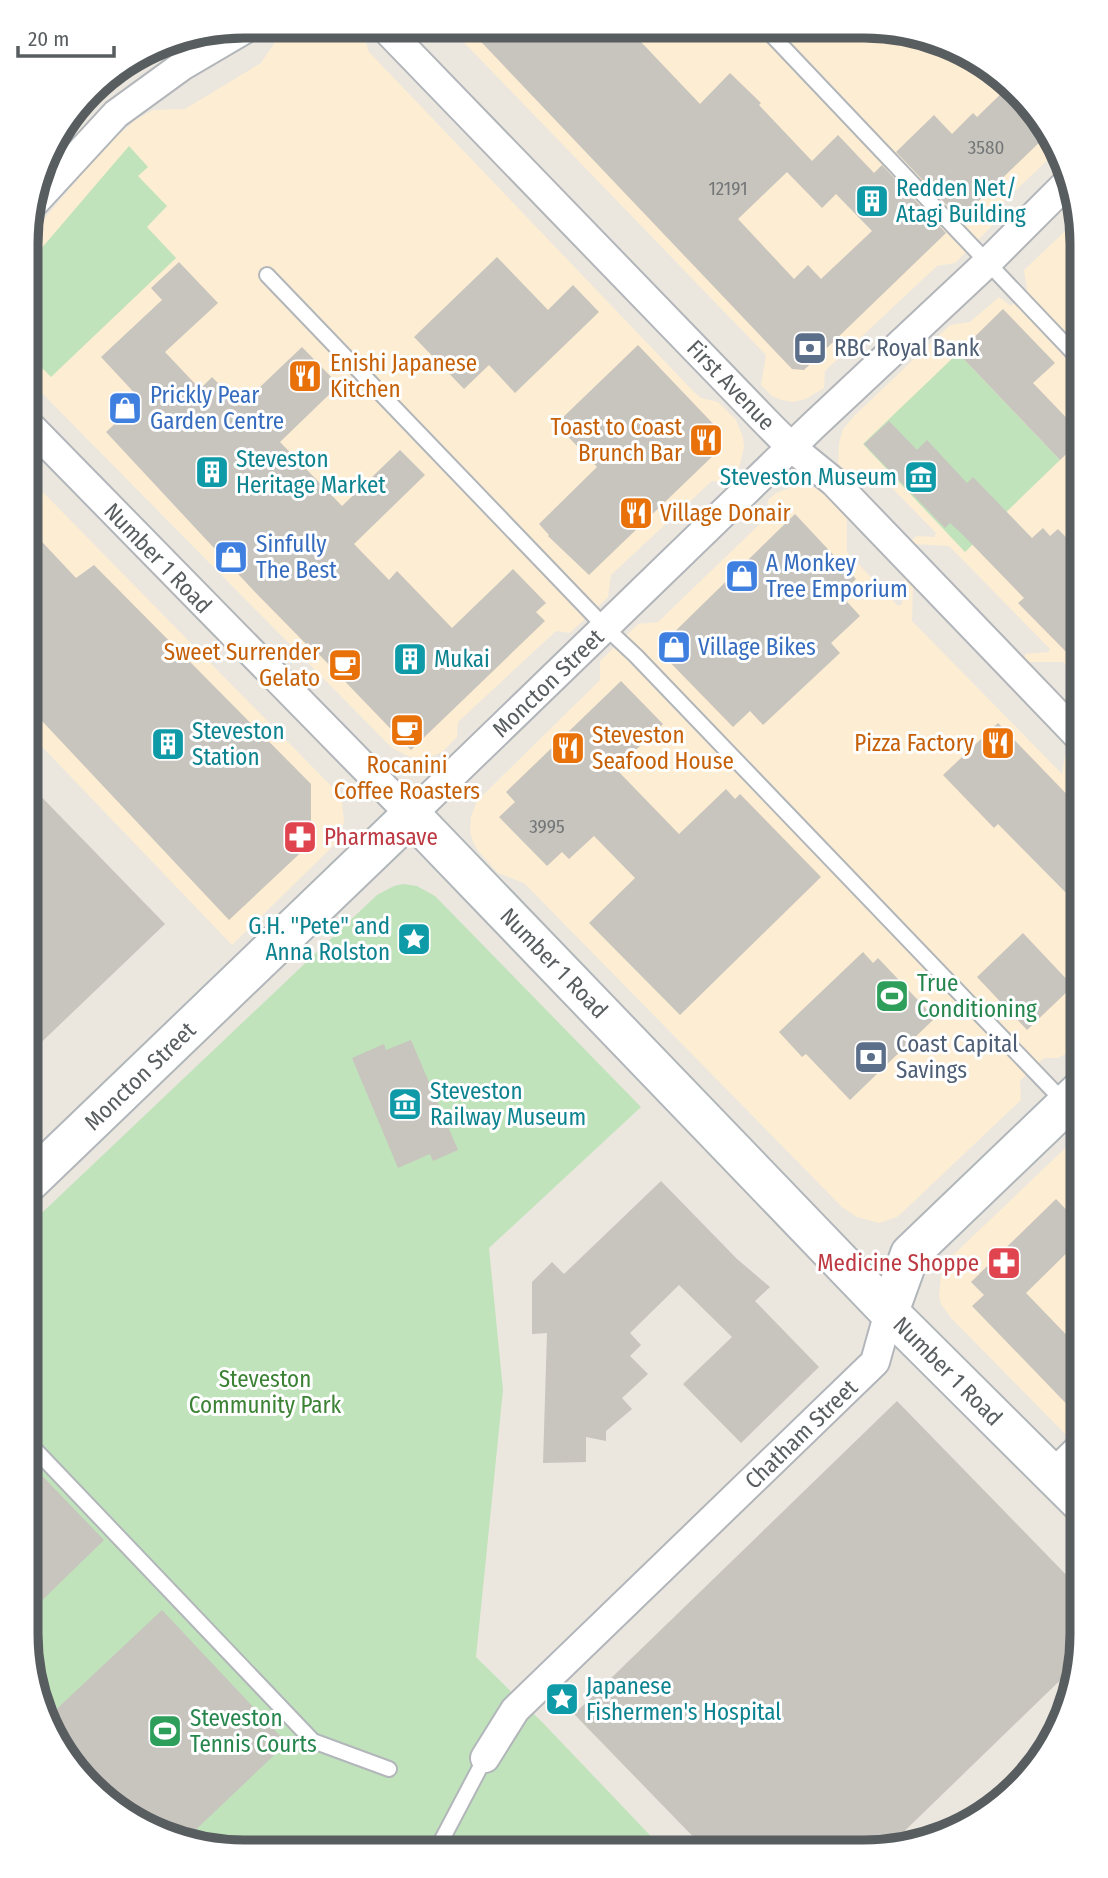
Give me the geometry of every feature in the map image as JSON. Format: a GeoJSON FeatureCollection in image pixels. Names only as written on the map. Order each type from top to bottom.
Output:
{"type":"FeatureCollection","features":[{"type":"Feature","properties":{"kind":"street","name":"First Avenue"},"geometry":{"type":"LineString","coordinates":[[395,38],[791,447],[834,482],[1070,727]]}},
{"type":"Feature","properties":{"kind":"street"},"geometry":{"type":"LineString","coordinates":[[46,189],[116,114],[149,88],[227,39]]}},
{"type":"Feature","properties":{"kind":"street","name":"Moncton Street"},"geometry":{"type":"LineString","coordinates":[[38,1173],[1062,188]]}},
{"type":"Feature","properties":{"kind":"street","name":"Number 1 Road"},"geometry":{"type":"LineString","coordinates":[[38,434],[411,815],[889,1311],[1069,1491]]}},
{"type":"Feature","properties":{"kind":"street","name":"Chatham Street"},"geometry":{"type":"LineString","coordinates":[[485,1758],[515,1710],[875,1362],[889,1311],[911,1254],[1069,1102]]}},
{"type":"Feature","properties":{"kind":"lane"},"geometry":{"type":"LineString","coordinates":[[774,38],[1070,349]]}},
{"type":"Feature","properties":{"kind":"lane"},"geometry":{"type":"LineString","coordinates":[[267,275],[605,627],[1069,1093]]}},
{"type":"Feature","properties":{"kind":"lane"},"geometry":{"type":"LineString","coordinates":[[1048,1469],[1069,1448]]}},
{"type":"Feature","properties":{"kind":"lane"},"geometry":{"type":"LineString","coordinates":[[38,1453],[313,1741],[389,1769]]}},
{"type":"Feature","properties":{"kind":"lane"},"geometry":{"type":"LineString","coordinates":[[442,1840],[485,1758]]}},
{"type":"Feature","properties":{"kind":"shaded area"},"geometry":{"type":"Polygon","coordinates":[[[278,38],[364,38],[369,52],[693,391],[701,398],[718,402],[736,420],[743,437],[744,448],[738,471],[725,482],[712,481],[611,575],[608,597],[570,633],[556,631],[458,722],[457,737],[442,752],[428,758],[410,757],[392,748],[38,389],[40,224],[103,149],[134,121],[153,110],[185,109],[261,63],[278,38]]]}},
{"type":"Feature","properties":{"kind":"shaded area"},"geometry":{"type":"Polygon","coordinates":[[[460,38],[890,40],[942,54],[989,81],[1009,99],[1027,119],[1050,158],[995,210],[994,224],[955,263],[937,266],[825,371],[824,388],[806,399],[793,402],[782,400],[772,396],[761,385],[766,355],[460,38]]]}},
{"type":"Feature","properties":{"kind":"shaded area"},"geometry":{"type":"Polygon","coordinates":[[[1069,228],[1070,669],[1063,662],[1025,662],[1025,654],[1048,652],[1050,649],[949,546],[913,544],[912,540],[917,536],[934,537],[936,533],[890,486],[854,482],[838,463],[843,429],[855,415],[950,325],[970,322],[999,297],[1011,306],[1027,290],[1024,270],[1069,228]]]}},
{"type":"Feature","properties":{"kind":"shaded area"},"geometry":{"type":"Polygon","coordinates":[[[797,485],[815,488],[831,497],[847,516],[847,552],[898,606],[902,604],[904,580],[908,579],[913,584],[912,621],[1062,774],[1066,751],[1070,751],[1069,1052],[1058,1058],[1044,1058],[1020,1081],[1021,1100],[897,1217],[879,1223],[857,1217],[842,1207],[524,883],[498,873],[479,852],[470,832],[471,817],[477,801],[600,680],[600,661],[638,624],[658,622],[767,517],[768,500],[776,493],[797,485]]]}},
{"type":"Feature","properties":{"kind":"shaded area","name":"Steveston Station"},"geometry":{"type":"Polygon","coordinates":[[[38,487],[339,794],[344,822],[341,834],[333,846],[232,945],[38,742],[38,487]]]}},
{"type":"Feature","properties":{"kind":"shaded area"},"geometry":{"type":"Polygon","coordinates":[[[1069,1144],[1069,1438],[951,1318],[941,1304],[941,1276],[949,1259],[1069,1144]]]}},
{"type":"Feature","properties":{"kind":"green space"},"geometry":{"type":"Polygon","coordinates":[[[129,146],[148,167],[138,176],[167,206],[147,227],[176,258],[51,377],[38,364],[38,252],[129,146]]]}},
{"type":"Feature","properties":{"kind":"green space"},"geometry":{"type":"Polygon","coordinates":[[[958,353],[1060,460],[965,552],[863,444],[958,353]]]}},
{"type":"Feature","properties":{"kind":"green space","name":"Steveston Community Park"},"geometry":{"type":"Polygon","coordinates":[[[394,886],[417,886],[435,896],[641,1107],[489,1248],[503,1390],[476,1657],[655,1840],[245,1840],[191,1832],[142,1812],[119,1797],[99,1779],[81,1759],[66,1736],[54,1712],[42,1674],[38,1633],[38,1217],[377,895],[394,886]]]}},
{"type":"Feature","properties":{"kind":"building"},"geometry":{"type":"Polygon","coordinates":[[[477,38],[645,38],[641,42],[700,104],[730,73],[761,103],[759,105],[812,161],[838,135],[874,173],[882,165],[946,233],[804,370],[792,369],[477,38]],[[787,172],[738,219],[794,279],[808,265],[821,279],[872,231],[836,194],[822,208],[787,172]]]}},
{"type":"Feature","properties":{"kind":"building"},"geometry":{"type":"Polygon","coordinates":[[[1002,93],[1027,119],[1041,141],[960,219],[896,152],[934,115],[952,134],[973,113],[977,117],[1002,93]]]}},
{"type":"Feature","properties":{"kind":"building"},"geometry":{"type":"Polygon","coordinates":[[[497,257],[548,310],[573,285],[599,312],[515,393],[489,365],[464,389],[414,337],[497,257]]]}},
{"type":"Feature","properties":{"kind":"building"},"geometry":{"type":"Polygon","coordinates":[[[179,262],[218,303],[165,352],[200,389],[212,377],[240,406],[302,347],[339,385],[280,442],[342,506],[400,450],[425,475],[354,544],[389,580],[397,571],[452,628],[513,569],[546,603],[536,612],[545,621],[411,750],[254,591],[106,432],[141,400],[101,357],[162,300],[151,288],[179,262]]]}},
{"type":"Feature","properties":{"kind":"building"},"geometry":{"type":"Polygon","coordinates":[[[1003,309],[1055,363],[1033,383],[1070,421],[1070,451],[1060,460],[958,353],[1003,309]]]}},
{"type":"Feature","properties":{"kind":"building"},"geometry":{"type":"Polygon","coordinates":[[[638,345],[719,430],[719,450],[589,575],[539,524],[597,467],[556,424],[638,345]]]}},
{"type":"Feature","properties":{"kind":"building"},"geometry":{"type":"Polygon","coordinates":[[[889,421],[917,450],[927,440],[967,483],[973,477],[1032,538],[1043,528],[1050,536],[1058,529],[1070,541],[1070,656],[1018,603],[1024,598],[962,534],[950,523],[945,528],[864,444],[889,421]]]}},
{"type":"Feature","properties":{"kind":"building"},"geometry":{"type":"Polygon","coordinates":[[[795,514],[856,579],[840,594],[860,616],[831,643],[840,653],[763,725],[750,711],[733,727],[657,649],[795,514]]]}},
{"type":"Feature","properties":{"kind":"building","name":"Steveston Station"},"geometry":{"type":"Polygon","coordinates":[[[38,538],[76,578],[94,565],[311,784],[311,843],[229,920],[38,717],[38,538]]]}},
{"type":"Feature","properties":{"kind":"building"},"geometry":{"type":"Polygon","coordinates":[[[621,681],[663,724],[616,769],[679,834],[726,789],[735,799],[740,794],[821,877],[680,1015],[589,923],[635,878],[594,836],[569,859],[562,852],[547,866],[499,817],[515,802],[506,792],[621,681]]]}},
{"type":"Feature","properties":{"kind":"building"},"geometry":{"type":"Polygon","coordinates":[[[998,723],[1070,797],[1070,896],[998,824],[994,828],[943,775],[998,723]]]}},
{"type":"Feature","properties":{"kind":"building"},"geometry":{"type":"Polygon","coordinates":[[[38,793],[165,924],[38,1045],[38,793]]]}},
{"type":"Feature","properties":{"kind":"building"},"geometry":{"type":"Polygon","coordinates":[[[1023,933],[1069,982],[1069,989],[1027,1030],[977,977],[1023,933]]]}},
{"type":"Feature","properties":{"kind":"building"},"geometry":{"type":"Polygon","coordinates":[[[863,952],[873,963],[878,958],[935,1018],[850,1100],[806,1054],[802,1057],[779,1032],[863,952]]]}},
{"type":"Feature","properties":{"kind":"building","name":"Steveston Railway Museum"},"geometry":{"type":"Polygon","coordinates":[[[411,1040],[458,1150],[433,1161],[430,1154],[398,1168],[352,1058],[384,1044],[386,1050],[411,1040]]]}},
{"type":"Feature","properties":{"kind":"building"},"geometry":{"type":"Polygon","coordinates":[[[661,1181],[737,1259],[770,1287],[755,1301],[819,1367],[741,1443],[683,1384],[732,1337],[679,1285],[630,1333],[641,1345],[630,1356],[648,1374],[622,1398],[632,1409],[606,1431],[606,1441],[586,1437],[586,1462],[543,1463],[547,1333],[532,1334],[532,1282],[552,1262],[564,1274],[661,1181]]]}},
{"type":"Feature","properties":{"kind":"building"},"geometry":{"type":"Polygon","coordinates":[[[1056,1199],[1069,1213],[1069,1251],[1026,1293],[1069,1338],[1069,1407],[972,1306],[984,1295],[971,1282],[1056,1199]]]}},
{"type":"Feature","properties":{"kind":"building"},"geometry":{"type":"Polygon","coordinates":[[[897,1401],[1069,1578],[1069,1647],[1066,1675],[899,1837],[863,1840],[696,1840],[574,1714],[897,1401]]]}},
{"type":"Feature","properties":{"kind":"building"},"geometry":{"type":"Polygon","coordinates":[[[38,1471],[104,1540],[38,1604],[38,1471]]]}},
{"type":"Feature","properties":{"kind":"building","name":"Steveston Tennis Courts"},"geometry":{"type":"Polygon","coordinates":[[[162,1610],[287,1743],[193,1832],[166,1824],[119,1797],[81,1759],[54,1712],[162,1610]]]}},
{"type":"Feature","properties":{"kind":"place","name":"Redden Net/ Atagi Building"},"geometry":{"type":"Point","coordinates":[872,201]}},
{"type":"Feature","properties":{"kind":"place","name":"RBC Royal Bank"},"geometry":{"type":"Point","coordinates":[810,348]}},
{"type":"Feature","properties":{"kind":"place","name":"Enishi Japanese Kitchen"},"geometry":{"type":"Point","coordinates":[305,376]}},
{"type":"Feature","properties":{"kind":"place","name":"Prickly Pear Garden Centre"},"geometry":{"type":"Point","coordinates":[125,408]}},
{"type":"Feature","properties":{"kind":"place","name":"Toast to Coast Brunch Bar"},"geometry":{"type":"Point","coordinates":[706,440]}},
{"type":"Feature","properties":{"kind":"place","name":"Steveston Heritage Market"},"geometry":{"type":"Point","coordinates":[212,472]}},
{"type":"Feature","properties":{"kind":"place","name":"Steveston Museum"},"geometry":{"type":"Point","coordinates":[921,477]}},
{"type":"Feature","properties":{"kind":"place","name":"Village Donair"},"geometry":{"type":"Point","coordinates":[636,513]}},
{"type":"Feature","properties":{"kind":"place","name":"Sinfully The Best"},"geometry":{"type":"Point","coordinates":[231,557]}},
{"type":"Feature","properties":{"kind":"place","name":"A Monkey Tree Emporium"},"geometry":{"type":"Point","coordinates":[742,576]}},
{"type":"Feature","properties":{"kind":"place","name":"Village Bikes"},"geometry":{"type":"Point","coordinates":[674,647]}},
{"type":"Feature","properties":{"kind":"place","name":"Mukai"},"geometry":{"type":"Point","coordinates":[410,659]}},
{"type":"Feature","properties":{"kind":"place","name":"Sweet Surrender Gelato"},"geometry":{"type":"Point","coordinates":[345,665]}},
{"type":"Feature","properties":{"kind":"place","name":"Rocanini Coffee Roasters"},"geometry":{"type":"Point","coordinates":[407,730]}},
{"type":"Feature","properties":{"kind":"place","name":"Pizza Factory"},"geometry":{"type":"Point","coordinates":[998,743]}},
{"type":"Feature","properties":{"kind":"place","name":"Steveston Station"},"geometry":{"type":"Point","coordinates":[168,744]}},
{"type":"Feature","properties":{"kind":"place","name":"Steveston Seafood House"},"geometry":{"type":"Point","coordinates":[568,748]}},
{"type":"Feature","properties":{"kind":"place","name":"Pharmasave"},"geometry":{"type":"Point","coordinates":[300,837]}},
{"type":"Feature","properties":{"kind":"place","name":"G.H. \"Pete\" and Anna Rolston"},"geometry":{"type":"Point","coordinates":[414,939]}},
{"type":"Feature","properties":{"kind":"place","name":"True Conditioning"},"geometry":{"type":"Point","coordinates":[892,996]}},
{"type":"Feature","properties":{"kind":"place","name":"Coast Capital Savings"},"geometry":{"type":"Point","coordinates":[871,1057]}},
{"type":"Feature","properties":{"kind":"place","name":"Steveston Railway Museum"},"geometry":{"type":"Point","coordinates":[405,1104]}},
{"type":"Feature","properties":{"kind":"place","name":"Medicine Shoppe"},"geometry":{"type":"Point","coordinates":[1004,1263]}},
{"type":"Feature","properties":{"kind":"place","name":"Japanese Fishermen's Hospital"},"geometry":{"type":"Point","coordinates":[562,1699]}},
{"type":"Feature","properties":{"kind":"place","name":"Steveston Tennis Courts"},"geometry":{"type":"Point","coordinates":[165,1731]}}]}
